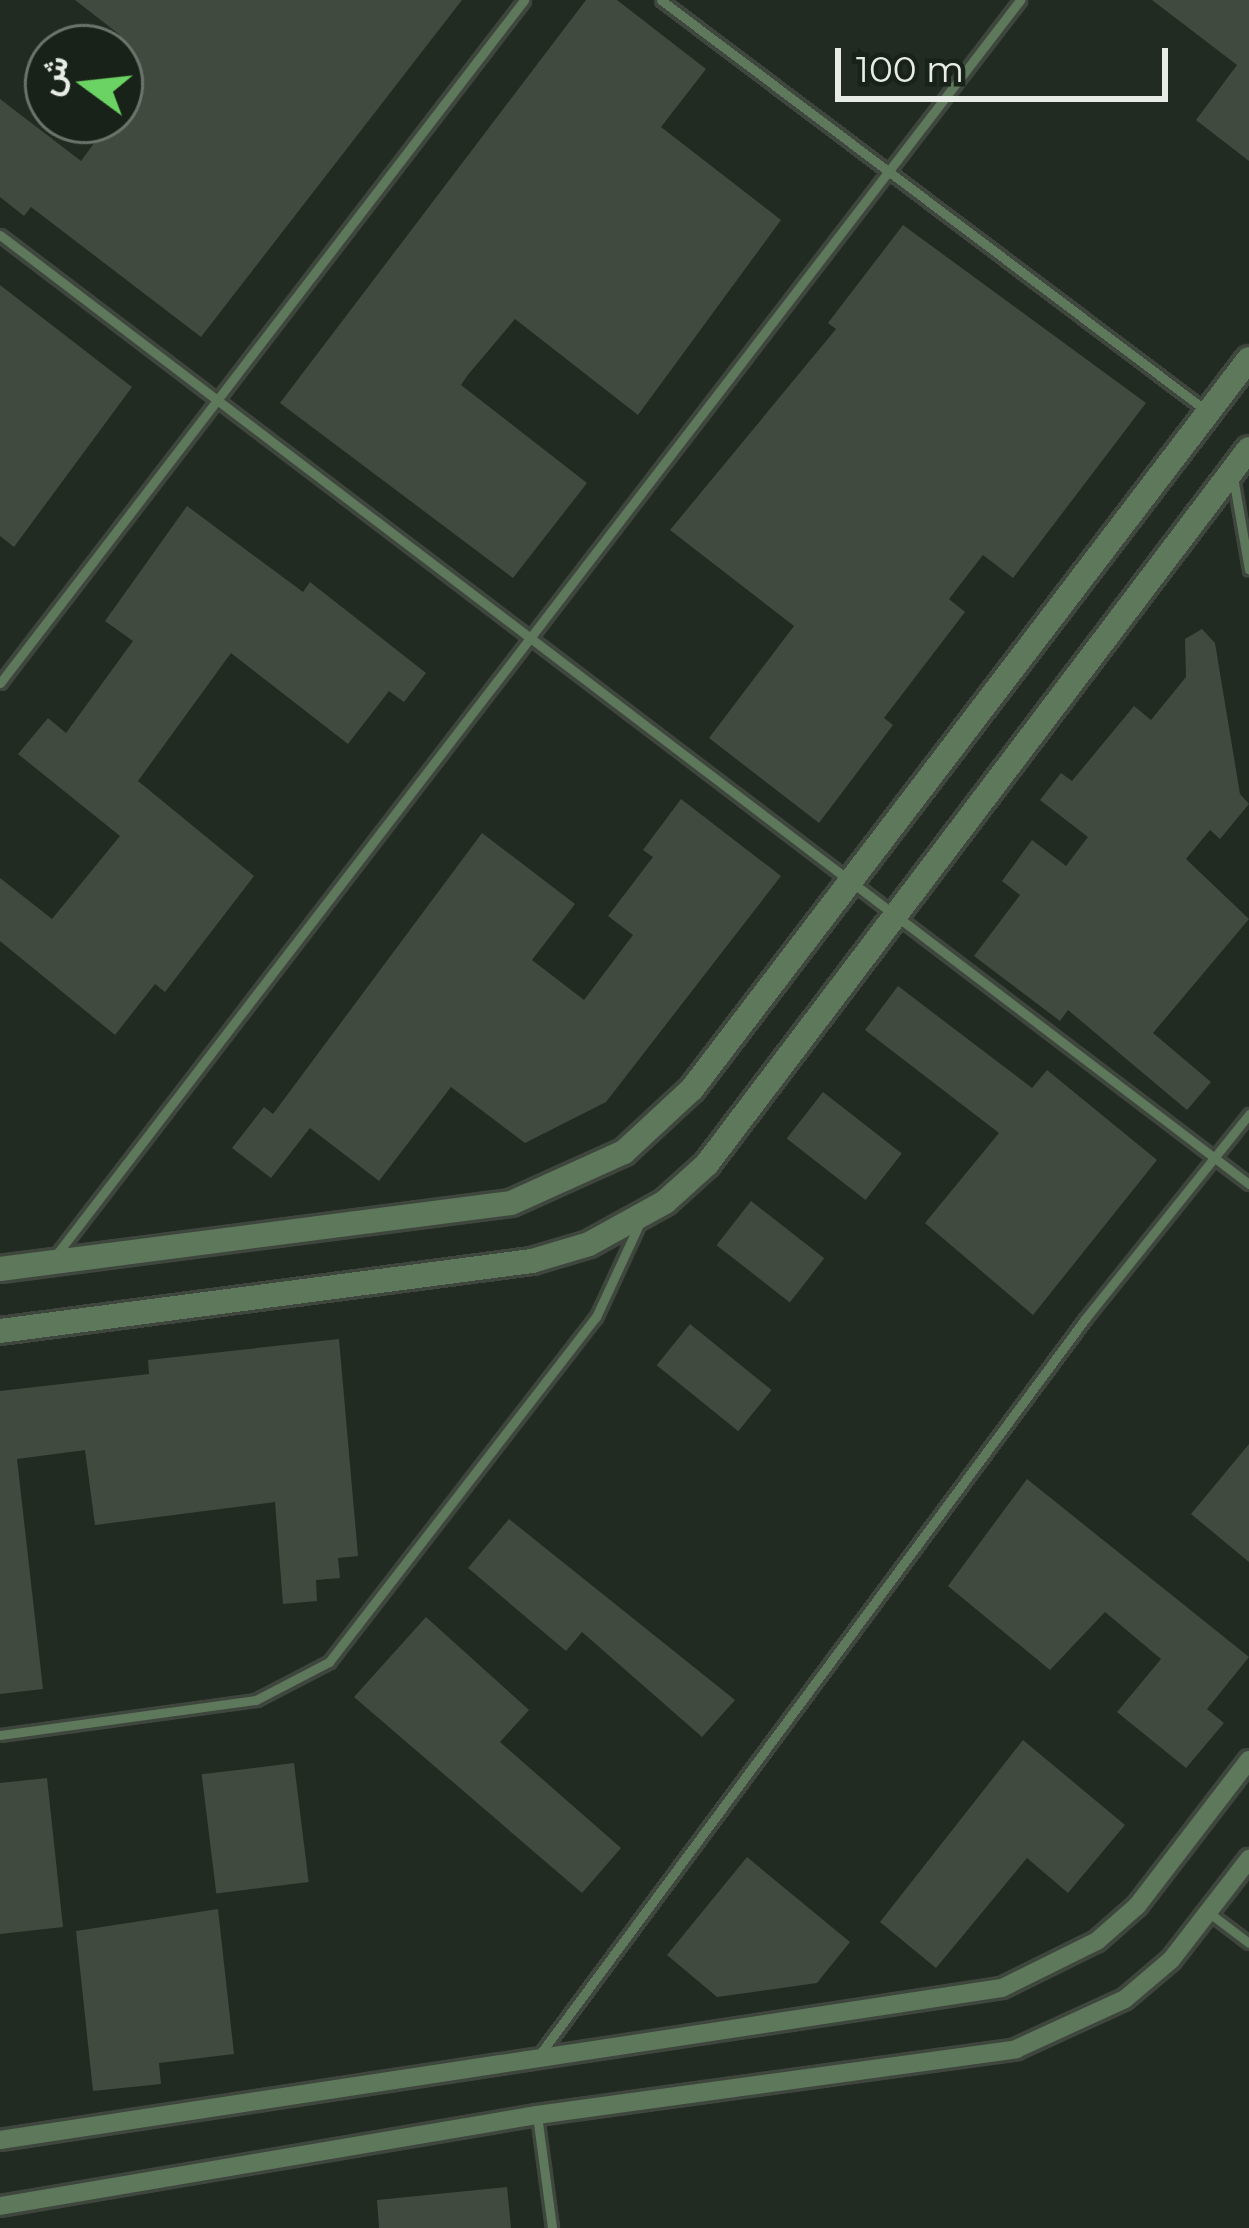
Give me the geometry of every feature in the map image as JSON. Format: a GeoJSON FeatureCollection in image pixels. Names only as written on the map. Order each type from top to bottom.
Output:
{"type":"FeatureCollection","features":[{"type":"Feature","properties":{"kind":"street"},"geometry":{"type":"LineString","coordinates":[[0,1269],[511,1203],[570,1183],[672,1112],[1249,359]]}},
{"type":"Feature","properties":{"kind":"street"},"geometry":{"type":"LineString","coordinates":[[0,1331],[532,1261],[641,1217],[707,1164],[1249,449]]}},
{"type":"Feature","properties":{"kind":"street"},"geometry":{"type":"LineString","coordinates":[[0,2140],[950,1998],[1052,1969],[1137,1906],[1249,1760]]}},
{"type":"Feature","properties":{"kind":"street"},"geometry":{"type":"LineString","coordinates":[[0,2206],[537,2116],[1016,2049],[1125,1999],[1208,1912],[1249,1859]]}},
{"type":"Feature","properties":{"kind":"lane"},"geometry":{"type":"LineString","coordinates":[[0,683],[524,0]]}},
{"type":"Feature","properties":{"kind":"lane"},"geometry":{"type":"LineString","coordinates":[[661,0],[892,168],[1208,412]]}},
{"type":"Feature","properties":{"kind":"lane"},"geometry":{"type":"LineString","coordinates":[[50,1263],[1020,0]]}},
{"type":"Feature","properties":{"kind":"lane"},"geometry":{"type":"LineString","coordinates":[[0,235],[895,920],[1249,1184]]}},
{"type":"Feature","properties":{"kind":"lane"},"geometry":{"type":"LineString","coordinates":[[1232,472],[1249,570]]}},
{"type":"Feature","properties":{"kind":"lane"},"geometry":{"type":"LineString","coordinates":[[536,2059],[1085,1319],[1249,1114]]}},
{"type":"Feature","properties":{"kind":"lane"},"geometry":{"type":"LineString","coordinates":[[0,1735],[256,1700],[328,1662],[596,1317],[641,1217]]}},
{"type":"Feature","properties":{"kind":"lane"},"geometry":{"type":"LineString","coordinates":[[1208,1912],[1249,1943]]}},
{"type":"Feature","properties":{"kind":"lane"},"geometry":{"type":"LineString","coordinates":[[537,2116],[552,2228]]}},
{"type":"Feature","properties":{"kind":"building"},"geometry":{"type":"Polygon","coordinates":[[[75,0],[462,0],[201,337],[31,207],[24,216],[0,197],[0,99],[24,117],[24,144],[59,144],[81,161],[93,144],[144,144],[144,24],[106,24],[75,0]]]}},
{"type":"Feature","properties":{"kind":"building"},"geometry":{"type":"Polygon","coordinates":[[[586,0],[617,0],[706,69],[661,127],[781,220],[638,415],[515,319],[467,376],[461,385],[587,483],[513,578],[280,403],[586,0]]]}},
{"type":"Feature","properties":{"kind":"building"},"geometry":{"type":"Polygon","coordinates":[[[1152,0],[1249,0],[1249,161],[1196,120],[1237,65],[1152,0]]]}},
{"type":"Feature","properties":{"kind":"building"},"geometry":{"type":"Polygon","coordinates":[[[903,225],[1146,403],[1013,578],[983,555],[949,599],[965,612],[884,718],[893,725],[819,823],[709,738],[794,626],[670,530],[836,329],[828,323],[903,225]]]}},
{"type":"Feature","properties":{"kind":"building"},"geometry":{"type":"Polygon","coordinates":[[[0,285],[132,387],[14,547],[0,536],[0,285]]]}},
{"type":"Feature","properties":{"kind":"building"},"geometry":{"type":"Polygon","coordinates":[[[187,506],[303,592],[310,582],[426,673],[404,702],[389,691],[348,744],[231,653],[138,781],[254,876],[165,992],[155,984],[115,1035],[0,941],[0,878],[52,919],[120,836],[18,754],[48,718],[66,733],[133,641],[105,621],[187,506]]]}},
{"type":"Feature","properties":{"kind":"building"},"geometry":{"type":"Polygon","coordinates":[[[1202,629],[1215,643],[1240,794],[1249,804],[1220,839],[1210,830],[1186,859],[1249,919],[1153,1033],[1211,1082],[1187,1110],[1068,1010],[1060,1021],[974,956],[1020,895],[1002,881],[1032,840],[1066,866],[1088,837],[1040,800],[1061,773],[1072,781],[1134,706],[1151,720],[1186,677],[1185,639],[1202,629]]]}},
{"type":"Feature","properties":{"kind":"building"},"geometry":{"type":"Polygon","coordinates":[[[681,799],[781,876],[606,1102],[525,1143],[451,1087],[379,1181],[310,1128],[271,1178],[232,1148],[264,1107],[273,1114],[482,833],[575,904],[532,960],[584,1000],[633,935],[608,916],[653,857],[643,850],[681,799]]]}},
{"type":"Feature","properties":{"kind":"building"},"geometry":{"type":"Polygon","coordinates":[[[898,986],[1032,1088],[1047,1070],[1157,1160],[1033,1315],[925,1223],[999,1133],[865,1030],[898,986]]]}},
{"type":"Feature","properties":{"kind":"building"},"geometry":{"type":"Polygon","coordinates":[[[823,1092],[902,1154],[865,1200],[787,1138],[823,1092]]]}},
{"type":"Feature","properties":{"kind":"building"},"geometry":{"type":"Polygon","coordinates":[[[751,1201],[824,1258],[790,1302],[717,1245],[751,1201]]]}},
{"type":"Feature","properties":{"kind":"building"},"geometry":{"type":"Polygon","coordinates":[[[690,1324],[772,1390],[738,1431],[657,1365],[690,1324]]]}},
{"type":"Feature","properties":{"kind":"building"},"geometry":{"type":"Polygon","coordinates":[[[339,1339],[358,1556],[338,1558],[340,1578],[316,1580],[317,1601],[283,1604],[275,1502],[95,1525],[85,1450],[17,1459],[43,1689],[0,1694],[0,1391],[149,1374],[148,1360],[339,1339]]]}},
{"type":"Feature","properties":{"kind":"building"},"geometry":{"type":"Polygon","coordinates":[[[1249,1444],[1249,1562],[1191,1514],[1249,1444]]]}},
{"type":"Feature","properties":{"kind":"building"},"geometry":{"type":"Polygon","coordinates":[[[1027,1479],[1249,1657],[1207,1709],[1224,1723],[1186,1768],[1117,1712],[1161,1659],[1105,1612],[1050,1670],[948,1586],[1027,1479]]]}},
{"type":"Feature","properties":{"kind":"building"},"geometry":{"type":"Polygon","coordinates":[[[509,1519],[735,1700],[702,1737],[582,1632],[566,1651],[468,1568],[509,1519]]]}},
{"type":"Feature","properties":{"kind":"building"},"geometry":{"type":"Polygon","coordinates":[[[426,1617],[529,1710],[500,1742],[621,1848],[582,1893],[354,1697],[426,1617]]]}},
{"type":"Feature","properties":{"kind":"building"},"geometry":{"type":"Polygon","coordinates":[[[1023,1740],[1125,1825],[1068,1893],[1027,1858],[936,1968],[880,1922],[1023,1740]]]}},
{"type":"Feature","properties":{"kind":"building"},"geometry":{"type":"Polygon","coordinates":[[[294,1763],[309,1882],[216,1893],[202,1774],[294,1763]]]}},
{"type":"Feature","properties":{"kind":"building"},"geometry":{"type":"Polygon","coordinates":[[[47,1778],[63,1927],[0,1934],[0,1783],[47,1778]]]}},
{"type":"Feature","properties":{"kind":"building"},"geometry":{"type":"Polygon","coordinates":[[[747,1857],[850,1942],[817,1983],[717,1997],[667,1955],[747,1857]]]}},
{"type":"Feature","properties":{"kind":"building"},"geometry":{"type":"Polygon","coordinates":[[[218,1909],[234,2054],[159,2063],[161,2084],[93,2091],[76,1931],[218,1909]]]}},
{"type":"Feature","properties":{"kind":"building"},"geometry":{"type":"Polygon","coordinates":[[[507,2187],[511,2228],[379,2228],[377,2200],[507,2187]]]}}]}
